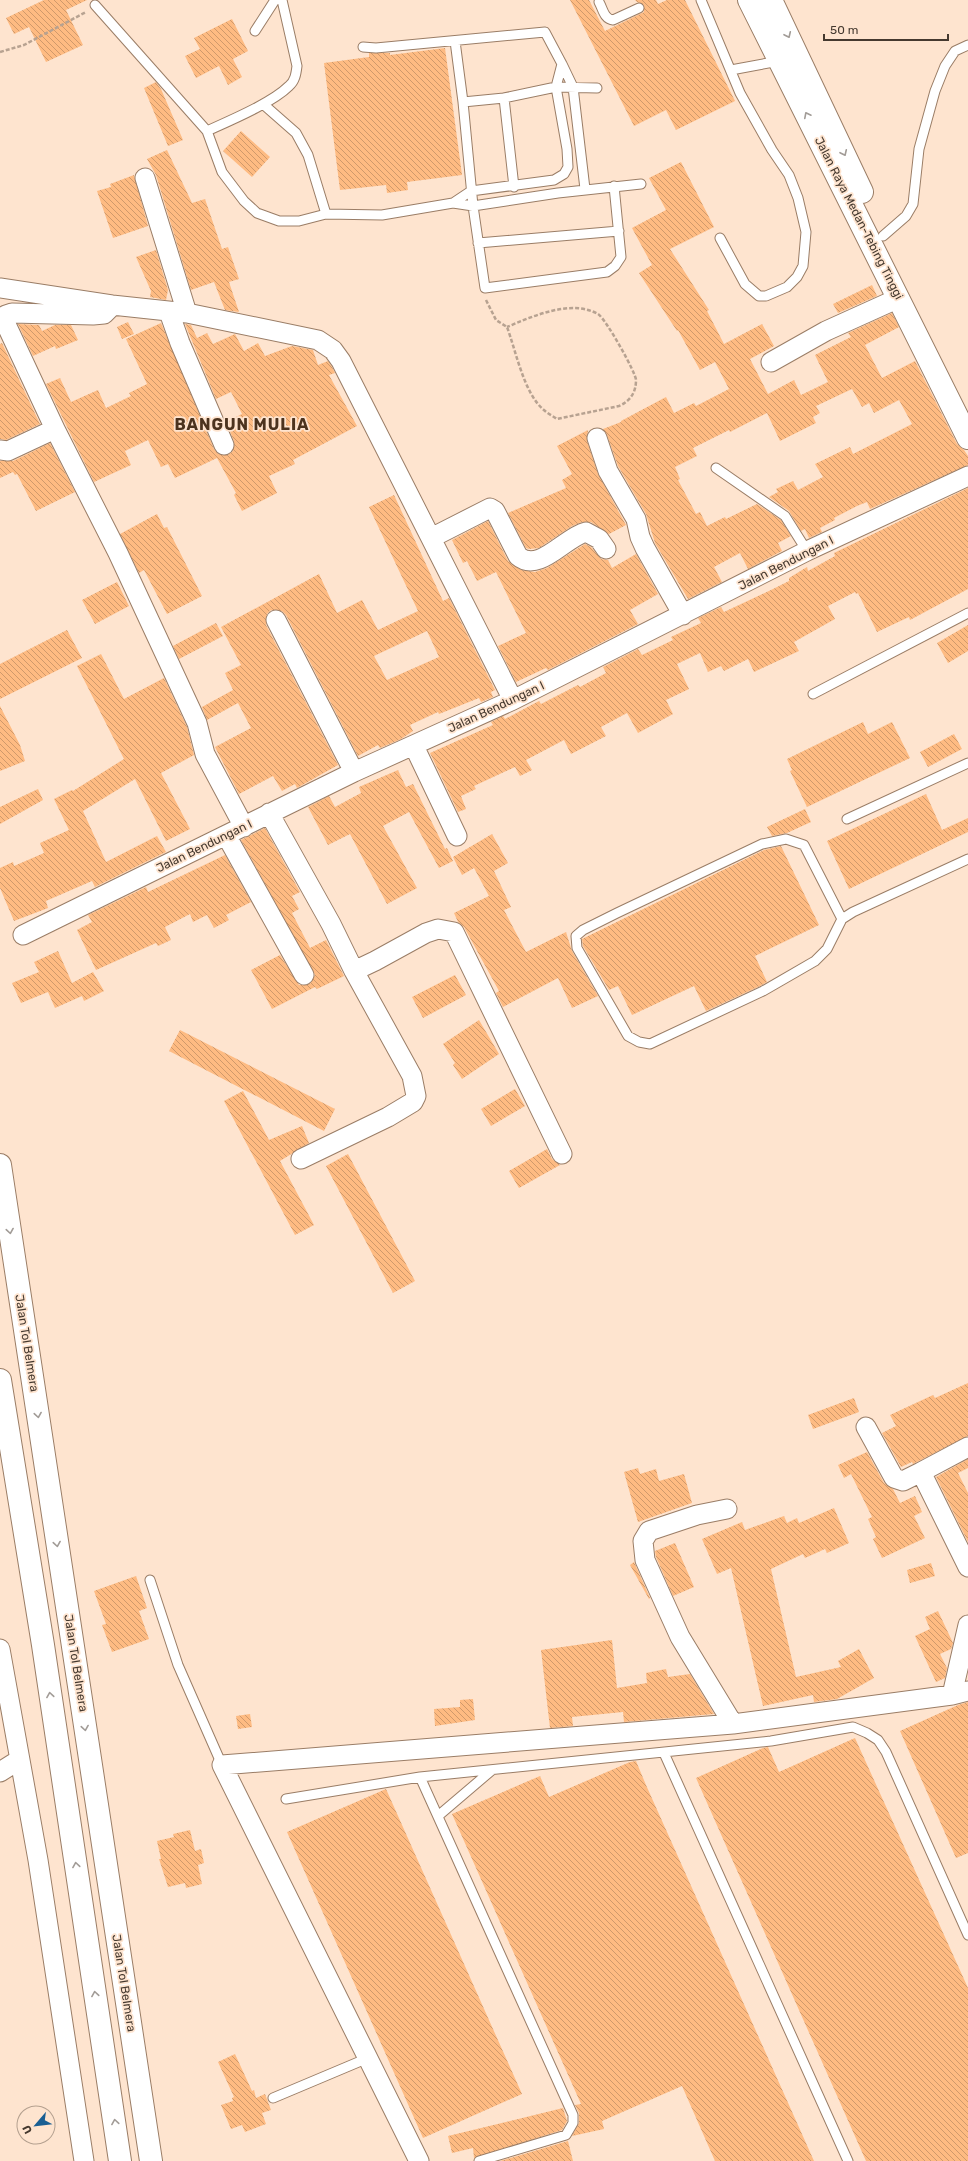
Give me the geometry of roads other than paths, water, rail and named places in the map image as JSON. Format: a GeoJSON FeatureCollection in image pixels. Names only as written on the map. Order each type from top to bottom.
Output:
{"type":"FeatureCollection","features":[{"type":"Feature","properties":{"kind":"highway","name":"Jalan Raya Medan-Tebing Tinggi"},"geometry":{"type":"LineString","coordinates":[[749,0],[968,438]]}},
{"type":"Feature","properties":{"kind":"highway","name":"Jalan Raya Medan-Tebing Tinggi"},"geometry":{"type":"LineString","coordinates":[[771,0],[883,236],[968,409]]}},
{"type":"Feature","properties":{"kind":"highway","name":"Jalan Tol Belmera"},"geometry":{"type":"LineString","coordinates":[[0,1165],[151,2161]]}},
{"type":"Feature","properties":{"kind":"highway"},"geometry":{"type":"LineString","coordinates":[[0,1380],[43,1644],[120,2161]]}},
{"type":"Feature","properties":{"kind":"street"},"geometry":{"type":"LineString","coordinates":[[145,178],[178,313],[180,343],[224,445]]}},
{"type":"Feature","properties":{"kind":"street"},"geometry":{"type":"LineString","coordinates":[[0,288],[112,305],[178,313],[318,340],[333,350],[341,361],[513,700]]}},
{"type":"Feature","properties":{"kind":"street"},"geometry":{"type":"LineString","coordinates":[[771,362],[826,331],[899,298]]}},
{"type":"Feature","properties":{"kind":"street"},"geometry":{"type":"LineString","coordinates":[[112,305],[104,314],[94,315],[8,314],[4,320],[5,334],[118,553],[197,722],[205,754],[244,827]]}},
{"type":"Feature","properties":{"kind":"street"},"geometry":{"type":"LineString","coordinates":[[0,450],[8,451],[55,429]]}},
{"type":"Feature","properties":{"kind":"street"},"geometry":{"type":"LineString","coordinates":[[597,438],[608,471],[636,519],[640,537],[645,548],[683,615]]}},
{"type":"Feature","properties":{"kind":"street","name":"Jalan Bendungan I"},"geometry":{"type":"LineString","coordinates":[[23,935],[354,772],[513,700],[807,551],[968,476]]}},
{"type":"Feature","properties":{"kind":"street"},"geometry":{"type":"LineString","coordinates":[[431,538],[490,508],[495,511],[518,556],[524,561],[534,561],[552,552],[574,536],[586,532],[599,539],[606,549]]}},
{"type":"Feature","properties":{"kind":"street"},"geometry":{"type":"LineString","coordinates":[[276,620],[354,772]]}},
{"type":"Feature","properties":{"kind":"street"},"geometry":{"type":"LineString","coordinates":[[414,746],[457,836]]}},
{"type":"Feature","properties":{"kind":"street"},"geometry":{"type":"LineString","coordinates":[[270,813],[412,1076],[416,1096],[413,1102],[388,1117],[301,1159]]}},
{"type":"Feature","properties":{"kind":"street"},"geometry":{"type":"LineString","coordinates":[[226,835],[304,975]]}},
{"type":"Feature","properties":{"kind":"street"},"geometry":{"type":"LineString","coordinates":[[354,970],[375,961],[438,928],[454,932],[562,1154]]}},
{"type":"Feature","properties":{"kind":"street"},"geometry":{"type":"LineString","coordinates":[[866,1427],[894,1478],[903,1481],[968,1447]]}},
{"type":"Feature","properties":{"kind":"street"},"geometry":{"type":"LineString","coordinates":[[921,1472],[968,1567]]}},
{"type":"Feature","properties":{"kind":"street"},"geometry":{"type":"LineString","coordinates":[[727,1509],[697,1515],[649,1531],[643,1541],[645,1560],[680,1637],[733,1724]]}},
{"type":"Feature","properties":{"kind":"street"},"geometry":{"type":"LineString","coordinates":[[418,2161],[222,1766],[733,1724],[960,1693],[968,1625]]}},
{"type":"Feature","properties":{"kind":"street"},"geometry":{"type":"LineString","coordinates":[[0,1649],[3,1682],[38,1860],[84,2161]]}},
{"type":"Feature","properties":{"kind":"street"},"geometry":{"type":"LineString","coordinates":[[0,1772],[19,1760]]}},
{"type":"Feature","properties":{"kind":"lane"},"geometry":{"type":"LineString","coordinates":[[255,31],[275,0]]}},
{"type":"Feature","properties":{"kind":"lane"},"geometry":{"type":"LineString","coordinates":[[207,131],[262,104],[289,86],[296,76],[296,66],[282,0]]}},
{"type":"Feature","properties":{"kind":"lane"},"geometry":{"type":"LineString","coordinates":[[701,0],[740,93],[772,150],[789,175],[798,198],[806,232],[803,266],[797,277],[787,287],[766,296],[759,296],[745,284],[720,238]]}},
{"type":"Feature","properties":{"kind":"lane"},"geometry":{"type":"LineString","coordinates":[[600,1],[606,17],[609,19],[639,8]]}},
{"type":"Feature","properties":{"kind":"lane"},"geometry":{"type":"LineString","coordinates":[[95,5],[207,131],[222,172],[244,201],[257,214],[279,221],[299,221],[326,214],[382,215],[453,203],[473,206],[614,186],[641,184]]}},
{"type":"Feature","properties":{"kind":"lane"},"geometry":{"type":"LineString","coordinates":[[363,48],[545,32],[573,87],[585,190]]}},
{"type":"Feature","properties":{"kind":"lane"},"geometry":{"type":"LineString","coordinates":[[455,41],[463,102],[471,191],[485,288],[607,272],[615,266],[621,257],[614,186]]}},
{"type":"Feature","properties":{"kind":"lane"},"geometry":{"type":"LineString","coordinates":[[883,236],[906,216],[913,204],[919,149],[936,91],[945,66],[955,51],[968,45]]}},
{"type":"Feature","properties":{"kind":"lane"},"geometry":{"type":"LineString","coordinates":[[731,70],[779,60]]}},
{"type":"Feature","properties":{"kind":"lane"},"geometry":{"type":"LineString","coordinates":[[453,203],[471,191],[514,187],[554,180],[564,174],[568,168],[556,88],[562,64]]}},
{"type":"Feature","properties":{"kind":"lane"},"geometry":{"type":"LineString","coordinates":[[463,102],[504,98],[556,88],[597,88]]}},
{"type":"Feature","properties":{"kind":"lane"},"geometry":{"type":"LineString","coordinates":[[504,98],[514,187]]}},
{"type":"Feature","properties":{"kind":"lane"},"geometry":{"type":"LineString","coordinates":[[262,104],[296,133],[308,156],[326,214]]}},
{"type":"Feature","properties":{"kind":"lane"},"geometry":{"type":"LineString","coordinates":[[478,243],[619,232]]}},
{"type":"Feature","properties":{"kind":"lane"},"geometry":{"type":"LineString","coordinates":[[716,468],[785,516],[807,551]]}},
{"type":"Feature","properties":{"kind":"lane"},"geometry":{"type":"LineString","coordinates":[[813,694],[968,613]]}},
{"type":"Feature","properties":{"kind":"lane"},"geometry":{"type":"LineString","coordinates":[[847,819],[968,763]]}},
{"type":"Feature","properties":{"kind":"lane"},"geometry":{"type":"LineString","coordinates":[[842,919],[804,845],[786,839],[762,844],[617,913],[576,936],[577,948],[628,1036],[639,1042],[650,1044],[763,991],[815,961],[827,949],[842,919],[853,912],[968,859]]}},
{"type":"Feature","properties":{"kind":"lane"},"geometry":{"type":"LineString","coordinates":[[150,1580],[178,1665],[222,1766]]}},
{"type":"Feature","properties":{"kind":"lane"},"geometry":{"type":"LineString","coordinates":[[286,1799],[420,1777],[771,1741],[853,1727],[878,1740],[886,1752],[968,1935]]}},
{"type":"Feature","properties":{"kind":"lane"},"geometry":{"type":"LineString","coordinates":[[664,1753],[848,2161]]}},
{"type":"Feature","properties":{"kind":"lane"},"geometry":{"type":"LineString","coordinates":[[438,1816],[492,1770]]}},
{"type":"Feature","properties":{"kind":"lane"},"geometry":{"type":"LineString","coordinates":[[420,1777],[573,2115],[573,2123],[566,2135],[479,2161]]}},
{"type":"Feature","properties":{"kind":"lane"},"geometry":{"type":"LineString","coordinates":[[273,2098],[368,2058]]}},
{"type":"Feature","properties":{"kind":"district","name":"BANGUN MULIA"},"geometry":{"type":"Point","coordinates":[242,424]}}]}
